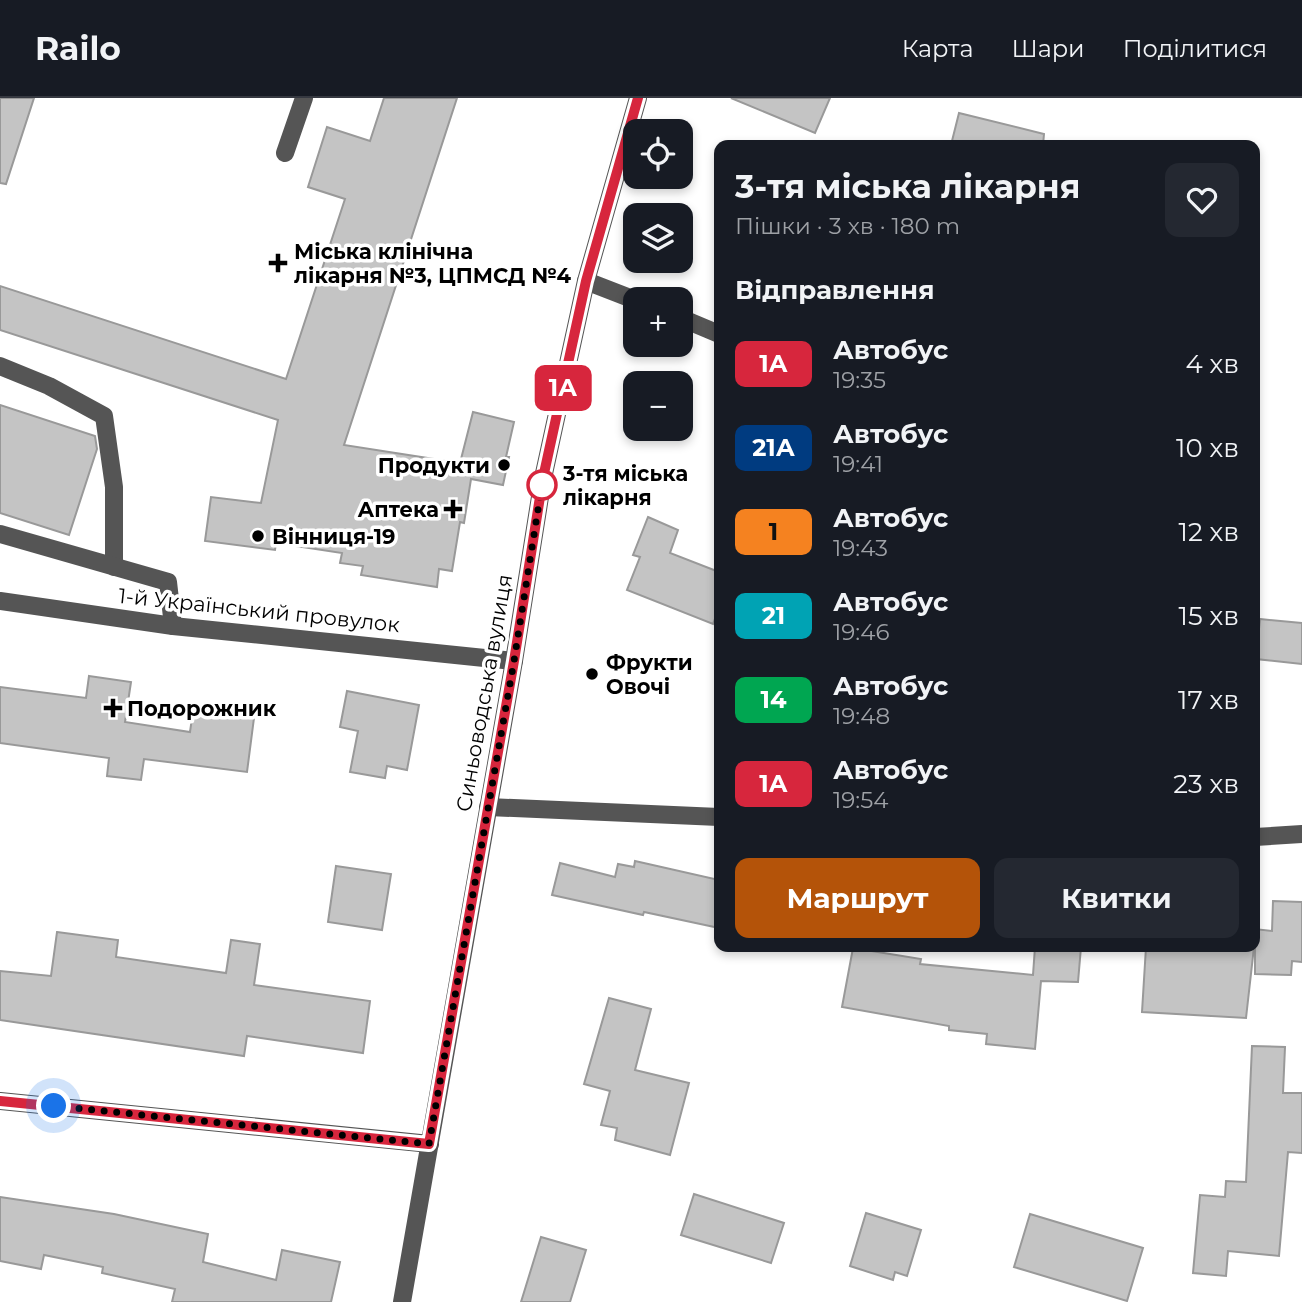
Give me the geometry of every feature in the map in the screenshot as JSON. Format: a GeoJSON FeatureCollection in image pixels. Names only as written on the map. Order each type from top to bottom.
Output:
{"type":"FeatureCollection","features":[{"type":"Feature","properties":{"kind":"street"},"geometry":{"type":"LineString","coordinates":[[285,153],[304,98]]}},
{"type":"Feature","properties":{"kind":"street","name":"Синьоводська вулиця"},"geometry":{"type":"LineString","coordinates":[[402,1302],[514,661],[543,478],[586,281],[638,98]]}},
{"type":"Feature","properties":{"kind":"street"},"geometry":{"type":"LineString","coordinates":[[586,281],[623,295]]}},
{"type":"Feature","properties":{"kind":"street"},"geometry":{"type":"LineString","coordinates":[[693,323],[714,332]]}},
{"type":"Feature","properties":{"kind":"street"},"geometry":{"type":"LineString","coordinates":[[0,366],[49,386],[104,416],[114,486],[114,567]]}},
{"type":"Feature","properties":{"kind":"street"},"geometry":{"type":"LineString","coordinates":[[0,534],[168,582],[173,625]]}},
{"type":"Feature","properties":{"kind":"street","name":"1-й Український провулок"},"geometry":{"type":"LineString","coordinates":[[0,601],[173,625],[514,661]]}},
{"type":"Feature","properties":{"kind":"street"},"geometry":{"type":"LineString","coordinates":[[488,807],[714,817]]}},
{"type":"Feature","properties":{"kind":"street"},"geometry":{"type":"LineString","coordinates":[[1260,837],[1302,834]]}},
{"type":"Feature","properties":{"kind":"street"},"geometry":{"type":"LineString","coordinates":[[0,1101],[429,1144]]}},
{"type":"Feature","properties":{"kind":"building"},"geometry":{"type":"Polygon","coordinates":[[[0,98],[34,98],[6,184],[0,183],[0,98]]]}},
{"type":"Feature","properties":{"kind":"building"},"geometry":{"type":"Polygon","coordinates":[[[384,98],[457,98],[344,445],[460,463],[473,412],[514,422],[503,485],[471,479],[452,571],[439,569],[437,587],[361,575],[363,566],[340,563],[342,553],[276,543],[275,550],[205,541],[211,497],[261,503],[278,420],[0,330],[0,286],[286,379],[345,199],[308,187],[327,127],[370,141],[384,98]]]}},
{"type":"Feature","properties":{"kind":"building"},"geometry":{"type":"Polygon","coordinates":[[[731,98],[830,98],[815,133],[731,98]]]}},
{"type":"Feature","properties":{"kind":"building"},"geometry":{"type":"Polygon","coordinates":[[[959,113],[1044,134],[1043,140],[952,140],[959,113]]]}},
{"type":"Feature","properties":{"kind":"building"},"geometry":{"type":"Polygon","coordinates":[[[0,405],[95,436],[97,449],[69,535],[0,513],[0,405]]]}},
{"type":"Feature","properties":{"kind":"building"},"geometry":{"type":"Polygon","coordinates":[[[648,517],[678,530],[670,553],[714,570],[713,624],[627,590],[640,557],[633,555],[648,517]]]}},
{"type":"Feature","properties":{"kind":"building"},"geometry":{"type":"Polygon","coordinates":[[[1260,619],[1302,623],[1302,664],[1260,659],[1260,619]]]}},
{"type":"Feature","properties":{"kind":"building"},"geometry":{"type":"Polygon","coordinates":[[[89,676],[131,682],[125,722],[190,732],[193,711],[254,718],[247,772],[144,759],[141,780],[107,776],[109,758],[0,743],[0,687],[86,698],[89,676]]]}},
{"type":"Feature","properties":{"kind":"building"},"geometry":{"type":"Polygon","coordinates":[[[347,691],[419,705],[407,770],[387,766],[385,778],[350,772],[358,731],[340,727],[347,691]]]}},
{"type":"Feature","properties":{"kind":"building"},"geometry":{"type":"Polygon","coordinates":[[[635,861],[714,879],[714,927],[552,895],[560,863],[615,877],[618,864],[634,867],[635,861]]]}},
{"type":"Feature","properties":{"kind":"building"},"geometry":{"type":"Polygon","coordinates":[[[336,866],[391,874],[382,930],[328,922],[336,866]]]}},
{"type":"Feature","properties":{"kind":"building"},"geometry":{"type":"Polygon","coordinates":[[[1273,901],[1302,902],[1302,962],[1292,961],[1291,975],[1255,974],[1255,952],[1260,952],[1260,930],[1272,931],[1273,901]]]}},
{"type":"Feature","properties":{"kind":"building"},"geometry":{"type":"Polygon","coordinates":[[[57,932],[118,940],[116,957],[226,973],[231,940],[260,944],[254,985],[370,1001],[363,1053],[247,1036],[244,1056],[0,1020],[0,971],[51,976],[57,932]]]}},
{"type":"Feature","properties":{"kind":"building"},"geometry":{"type":"Polygon","coordinates":[[[852,952],[878,952],[921,959],[920,964],[1033,975],[1035,952],[1081,952],[1078,982],[1041,981],[1035,1049],[986,1044],[987,1034],[949,1030],[949,1026],[842,1007],[852,952]]]}},
{"type":"Feature","properties":{"kind":"building"},"geometry":{"type":"Polygon","coordinates":[[[1146,952],[1253,952],[1246,1018],[1142,1012],[1146,952]]]}},
{"type":"Feature","properties":{"kind":"building"},"geometry":{"type":"Polygon","coordinates":[[[609,998],[651,1009],[635,1070],[689,1083],[670,1155],[615,1140],[617,1128],[601,1125],[610,1091],[584,1084],[609,998]]]}},
{"type":"Feature","properties":{"kind":"building"},"geometry":{"type":"Polygon","coordinates":[[[1252,1046],[1285,1047],[1283,1093],[1302,1093],[1302,1153],[1288,1152],[1279,1256],[1228,1251],[1226,1276],[1193,1273],[1200,1195],[1225,1197],[1226,1181],[1246,1182],[1252,1046]]]}},
{"type":"Feature","properties":{"kind":"building"},"geometry":{"type":"Polygon","coordinates":[[[694,1194],[784,1223],[771,1263],[681,1235],[694,1194]]]}},
{"type":"Feature","properties":{"kind":"building"},"geometry":{"type":"Polygon","coordinates":[[[0,1197],[114,1214],[208,1234],[203,1262],[276,1280],[282,1250],[340,1262],[331,1302],[172,1302],[175,1289],[102,1273],[103,1267],[44,1255],[41,1269],[0,1261],[0,1197]]]}},
{"type":"Feature","properties":{"kind":"building"},"geometry":{"type":"Polygon","coordinates":[[[866,1213],[921,1230],[907,1276],[895,1272],[893,1280],[850,1266],[866,1213]]]}},
{"type":"Feature","properties":{"kind":"building"},"geometry":{"type":"Polygon","coordinates":[[[1030,1214],[1143,1248],[1127,1301],[1014,1267],[1030,1214]]]}},
{"type":"Feature","properties":{"kind":"building"},"geometry":{"type":"Polygon","coordinates":[[[541,1237],[586,1250],[570,1302],[521,1302],[541,1237]]]}},
{"type":"Feature","properties":{"kind":"bus line","name":"1А"},"geometry":{"type":"LineString","coordinates":[[0,1101],[429,1144],[514,661],[543,478],[586,281],[638,98]]}},
{"type":"Feature","properties":{"kind":"place","name":"Міська клінічна лікарня №3, ЦПМСД №4"},"geometry":{"type":"Point","coordinates":[278,263]}},
{"type":"Feature","properties":{"kind":"place","name":"Продукти"},"geometry":{"type":"Point","coordinates":[504,465]}},
{"type":"Feature","properties":{"kind":"place","name":"3-тя міська лікарня"},"geometry":{"type":"Point","coordinates":[542,485]}},
{"type":"Feature","properties":{"kind":"place","name":"Аптека"},"geometry":{"type":"Point","coordinates":[453,509]}},
{"type":"Feature","properties":{"kind":"place","name":"Вінниця-19"},"geometry":{"type":"Point","coordinates":[258,536]}},
{"type":"Feature","properties":{"kind":"place","name":"Фрукти Овочі"},"geometry":{"type":"Point","coordinates":[592,674]}},
{"type":"Feature","properties":{"kind":"place","name":"Подорожник"},"geometry":{"type":"Point","coordinates":[113,708]}},
{"type":"Feature","properties":{"kind":"route"},"geometry":{"type":"LineString","coordinates":[[54,1106],[429,1144],[514,661],[543,478],[542,485]]}}]}
